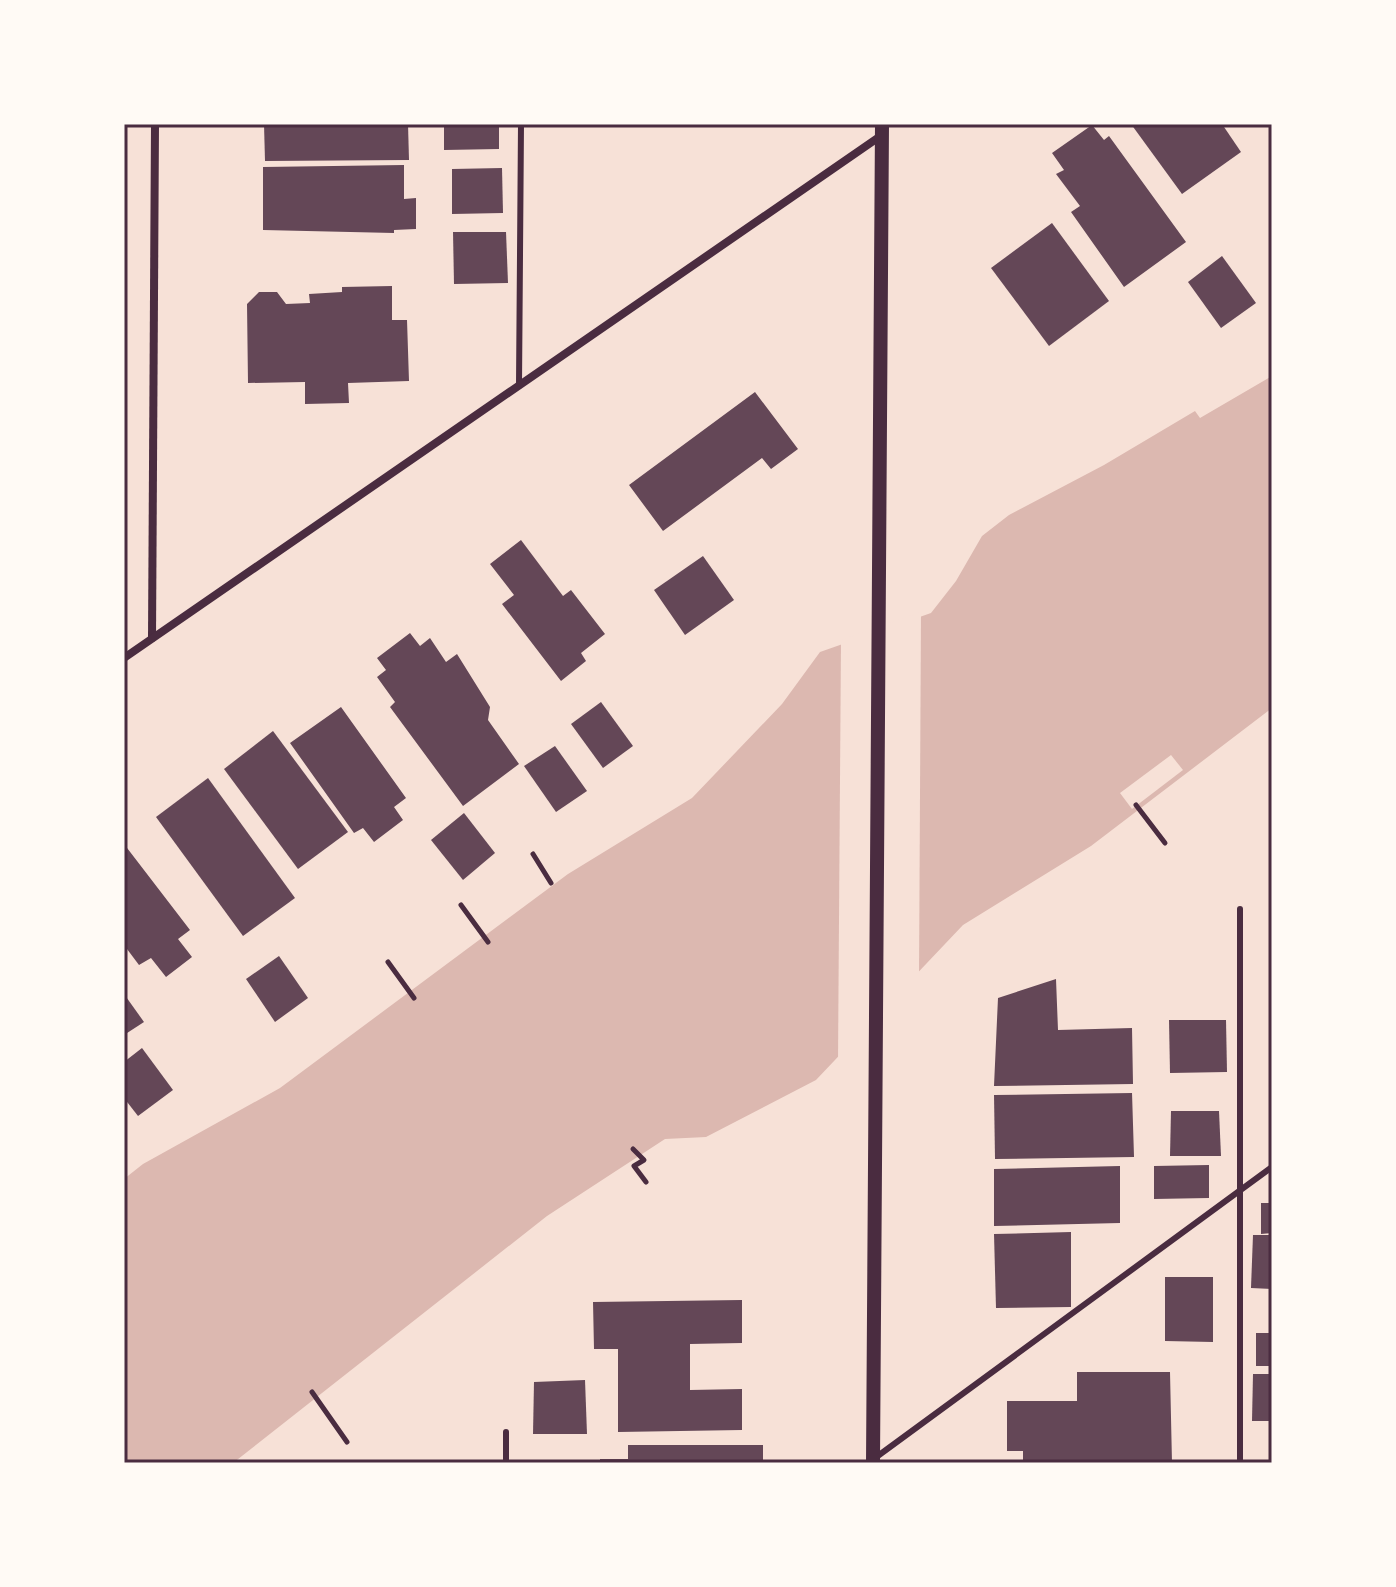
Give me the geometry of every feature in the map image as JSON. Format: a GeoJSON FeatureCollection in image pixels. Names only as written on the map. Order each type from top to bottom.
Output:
{"type":"FeatureCollection","features":[{"type":"Feature","properties":{"kind":"street"},"geometry":{"type":"LineString","coordinates":[[152,638],[155,124]]}},
{"type":"Feature","properties":{"kind":"street"},"geometry":{"type":"LineString","coordinates":[[124,658],[519,386],[882,130]]}},
{"type":"Feature","properties":{"kind":"street"},"geometry":{"type":"LineString","coordinates":[[871,1462],[878,1059],[882,130]]}},
{"type":"Feature","properties":{"kind":"lane"},"geometry":{"type":"LineString","coordinates":[[519,386],[521,124]]}},
{"type":"Feature","properties":{"kind":"lane"},"geometry":{"type":"LineString","coordinates":[[1240,909],[1240,1463]]}},
{"type":"Feature","properties":{"kind":"lane"},"geometry":{"type":"LineString","coordinates":[[871,1462],[1272,1167]]}},
{"type":"Feature","properties":{"kind":"lane"},"geometry":{"type":"LineString","coordinates":[[506,1432],[506,1463]]}},
{"type":"Feature","properties":{"kind":"path"},"geometry":{"type":"LineString","coordinates":[[1136,805],[1165,843]]}},
{"type":"Feature","properties":{"kind":"path"},"geometry":{"type":"LineString","coordinates":[[533,854],[551,883]]}},
{"type":"Feature","properties":{"kind":"path"},"geometry":{"type":"LineString","coordinates":[[461,905],[488,942]]}},
{"type":"Feature","properties":{"kind":"path"},"geometry":{"type":"LineString","coordinates":[[388,962],[414,998]]}},
{"type":"Feature","properties":{"kind":"path"},"geometry":{"type":"LineString","coordinates":[[633,1149],[644,1160],[634,1166],[646,1182]]}},
{"type":"Feature","properties":{"kind":"path"},"geometry":{"type":"LineString","coordinates":[[312,1392],[347,1442]]}},
{"type":"Feature","properties":{"kind":"shaded area"},"geometry":{"type":"Polygon","coordinates":[[[1272,376],[1272,708],[1091,846],[963,925],[816,1080],[706,1137],[665,1139],[547,1216],[233,1463],[124,1463],[124,1179],[143,1164],[280,1088],[568,874],[692,798],[782,704],[820,652],[931,613],[956,581],[982,536],[1009,515],[1104,465],[1195,411],[1200,418],[1272,376]],[[919,908],[839,968],[839,979],[919,918],[919,908]]]}},
{"type":"Feature","properties":{"kind":"pier"},"geometry":{"type":"Polygon","coordinates":[[[921,612],[919,977],[838,1062],[841,640],[921,612]]]}},
{"type":"Feature","properties":{"kind":"pier"},"geometry":{"type":"Polygon","coordinates":[[[1171,755],[1183,770],[1132,809],[1120,793],[1171,755]]]}},
{"type":"Feature","properties":{"kind":"building"},"geometry":{"type":"Polygon","coordinates":[[[264,124],[408,124],[409,160],[265,161],[264,124]]]}},
{"type":"Feature","properties":{"kind":"building"},"geometry":{"type":"Polygon","coordinates":[[[444,124],[499,124],[499,149],[444,150],[444,124]]]}},
{"type":"Feature","properties":{"kind":"building"},"geometry":{"type":"Polygon","coordinates":[[[1131,124],[1222,124],[1241,152],[1182,194],[1131,124]]]}},
{"type":"Feature","properties":{"kind":"building"},"geometry":{"type":"Polygon","coordinates":[[[1092,125],[1104,140],[1109,136],[1186,242],[1124,287],[1071,212],[1080,206],[1056,174],[1064,170],[1052,153],[1092,125]]]}},
{"type":"Feature","properties":{"kind":"building"},"geometry":{"type":"Polygon","coordinates":[[[404,165],[404,199],[416,198],[416,229],[394,230],[394,233],[263,230],[263,167],[404,165]]]}},
{"type":"Feature","properties":{"kind":"building"},"geometry":{"type":"Polygon","coordinates":[[[502,168],[503,213],[452,214],[452,169],[502,168]]]}},
{"type":"Feature","properties":{"kind":"building"},"geometry":{"type":"Polygon","coordinates":[[[1052,223],[1109,301],[1049,346],[991,268],[1052,223]]]}},
{"type":"Feature","properties":{"kind":"building"},"geometry":{"type":"Polygon","coordinates":[[[453,232],[506,232],[508,283],[454,284],[453,232]]]}},
{"type":"Feature","properties":{"kind":"building"},"geometry":{"type":"Polygon","coordinates":[[[1222,256],[1256,303],[1221,328],[1188,282],[1222,256]]]}},
{"type":"Feature","properties":{"kind":"building"},"geometry":{"type":"Polygon","coordinates":[[[392,286],[392,320],[407,320],[409,381],[348,383],[349,403],[305,404],[305,382],[248,383],[247,304],[259,292],[277,292],[286,304],[310,303],[309,294],[342,292],[342,287],[392,286]]]}},
{"type":"Feature","properties":{"kind":"building"},"geometry":{"type":"Polygon","coordinates":[[[755,392],[798,449],[771,469],[762,458],[663,531],[629,485],[755,392]]]}},
{"type":"Feature","properties":{"kind":"building"},"geometry":{"type":"Polygon","coordinates":[[[521,540],[563,596],[571,590],[605,634],[581,653],[586,661],[561,681],[502,604],[514,595],[490,564],[521,540]]]}},
{"type":"Feature","properties":{"kind":"building"},"geometry":{"type":"Polygon","coordinates":[[[703,556],[734,600],[685,635],[654,590],[703,556]]]}},
{"type":"Feature","properties":{"kind":"building"},"geometry":{"type":"Polygon","coordinates":[[[410,633],[420,646],[430,638],[446,662],[457,654],[490,707],[488,720],[519,764],[463,806],[390,707],[395,702],[377,677],[386,670],[377,658],[410,633]]]}},
{"type":"Feature","properties":{"kind":"building"},"geometry":{"type":"Polygon","coordinates":[[[601,702],[633,746],[603,768],[571,724],[601,702]]]}},
{"type":"Feature","properties":{"kind":"building"},"geometry":{"type":"Polygon","coordinates":[[[341,707],[406,798],[394,807],[403,820],[374,842],[363,828],[354,833],[290,743],[341,707]]]}},
{"type":"Feature","properties":{"kind":"building"},"geometry":{"type":"Polygon","coordinates":[[[273,731],[348,832],[298,869],[224,769],[273,731]]]}},
{"type":"Feature","properties":{"kind":"building"},"geometry":{"type":"Polygon","coordinates":[[[555,746],[587,791],[556,812],[524,766],[555,746]]]}},
{"type":"Feature","properties":{"kind":"building"},"geometry":{"type":"Polygon","coordinates":[[[208,778],[295,898],[243,936],[156,817],[208,778]]]}},
{"type":"Feature","properties":{"kind":"building"},"geometry":{"type":"Polygon","coordinates":[[[464,813],[495,853],[463,880],[431,840],[464,813]]]}},
{"type":"Feature","properties":{"kind":"building"},"geometry":{"type":"Polygon","coordinates":[[[124,844],[190,930],[178,939],[192,957],[166,977],[151,958],[139,965],[124,945],[124,844]]]}},
{"type":"Feature","properties":{"kind":"building"},"geometry":{"type":"Polygon","coordinates":[[[279,956],[308,998],[275,1022],[246,979],[279,956]]]}},
{"type":"Feature","properties":{"kind":"building"},"geometry":{"type":"Polygon","coordinates":[[[1056,979],[1058,1030],[1132,1028],[1133,1084],[994,1086],[998,998],[1056,979]]]}},
{"type":"Feature","properties":{"kind":"building"},"geometry":{"type":"Polygon","coordinates":[[[124,994],[144,1022],[124,1035],[124,994]]]}},
{"type":"Feature","properties":{"kind":"building"},"geometry":{"type":"Polygon","coordinates":[[[1169,1020],[1226,1020],[1227,1072],[1170,1073],[1169,1020]]]}},
{"type":"Feature","properties":{"kind":"building"},"geometry":{"type":"Polygon","coordinates":[[[142,1048],[173,1090],[138,1116],[124,1098],[124,1062],[142,1048]]]}},
{"type":"Feature","properties":{"kind":"building"},"geometry":{"type":"Polygon","coordinates":[[[1132,1093],[1134,1157],[995,1159],[994,1095],[1132,1093]]]}},
{"type":"Feature","properties":{"kind":"building"},"geometry":{"type":"Polygon","coordinates":[[[1171,1111],[1219,1111],[1221,1156],[1170,1156],[1171,1111]]]}},
{"type":"Feature","properties":{"kind":"building"},"geometry":{"type":"Polygon","coordinates":[[[1209,1165],[1209,1198],[1154,1199],[1154,1166],[1209,1165]]]}},
{"type":"Feature","properties":{"kind":"building"},"geometry":{"type":"Polygon","coordinates":[[[1120,1166],[1120,1223],[994,1226],[994,1169],[1120,1166]]]}},
{"type":"Feature","properties":{"kind":"building"},"geometry":{"type":"Polygon","coordinates":[[[1261,1203],[1272,1203],[1272,1233],[1261,1234],[1261,1203]]]}},
{"type":"Feature","properties":{"kind":"building"},"geometry":{"type":"Polygon","coordinates":[[[1071,1232],[1071,1307],[996,1308],[994,1234],[1071,1232]]]}},
{"type":"Feature","properties":{"kind":"building"},"geometry":{"type":"Polygon","coordinates":[[[1253,1235],[1272,1235],[1272,1289],[1251,1288],[1253,1235]]]}},
{"type":"Feature","properties":{"kind":"building"},"geometry":{"type":"Polygon","coordinates":[[[1165,1277],[1213,1277],[1213,1342],[1165,1341],[1165,1277]]]}},
{"type":"Feature","properties":{"kind":"building"},"geometry":{"type":"Polygon","coordinates":[[[742,1300],[742,1343],[690,1344],[690,1390],[742,1389],[742,1430],[618,1432],[618,1349],[594,1349],[593,1302],[742,1300]]]}},
{"type":"Feature","properties":{"kind":"building"},"geometry":{"type":"Polygon","coordinates":[[[1256,1333],[1272,1333],[1272,1366],[1256,1366],[1256,1333]]]}},
{"type":"Feature","properties":{"kind":"building"},"geometry":{"type":"Polygon","coordinates":[[[1077,1372],[1170,1372],[1172,1463],[1023,1463],[1023,1451],[1007,1451],[1007,1401],[1077,1401],[1077,1372]]]}},
{"type":"Feature","properties":{"kind":"building"},"geometry":{"type":"Polygon","coordinates":[[[1253,1374],[1272,1374],[1272,1421],[1252,1421],[1253,1374]]]}},
{"type":"Feature","properties":{"kind":"building"},"geometry":{"type":"Polygon","coordinates":[[[585,1380],[587,1434],[533,1434],[534,1382],[585,1380]]]}},
{"type":"Feature","properties":{"kind":"building"},"geometry":{"type":"Polygon","coordinates":[[[628,1445],[763,1445],[763,1463],[600,1463],[600,1459],[628,1459],[628,1445]]]}}]}
